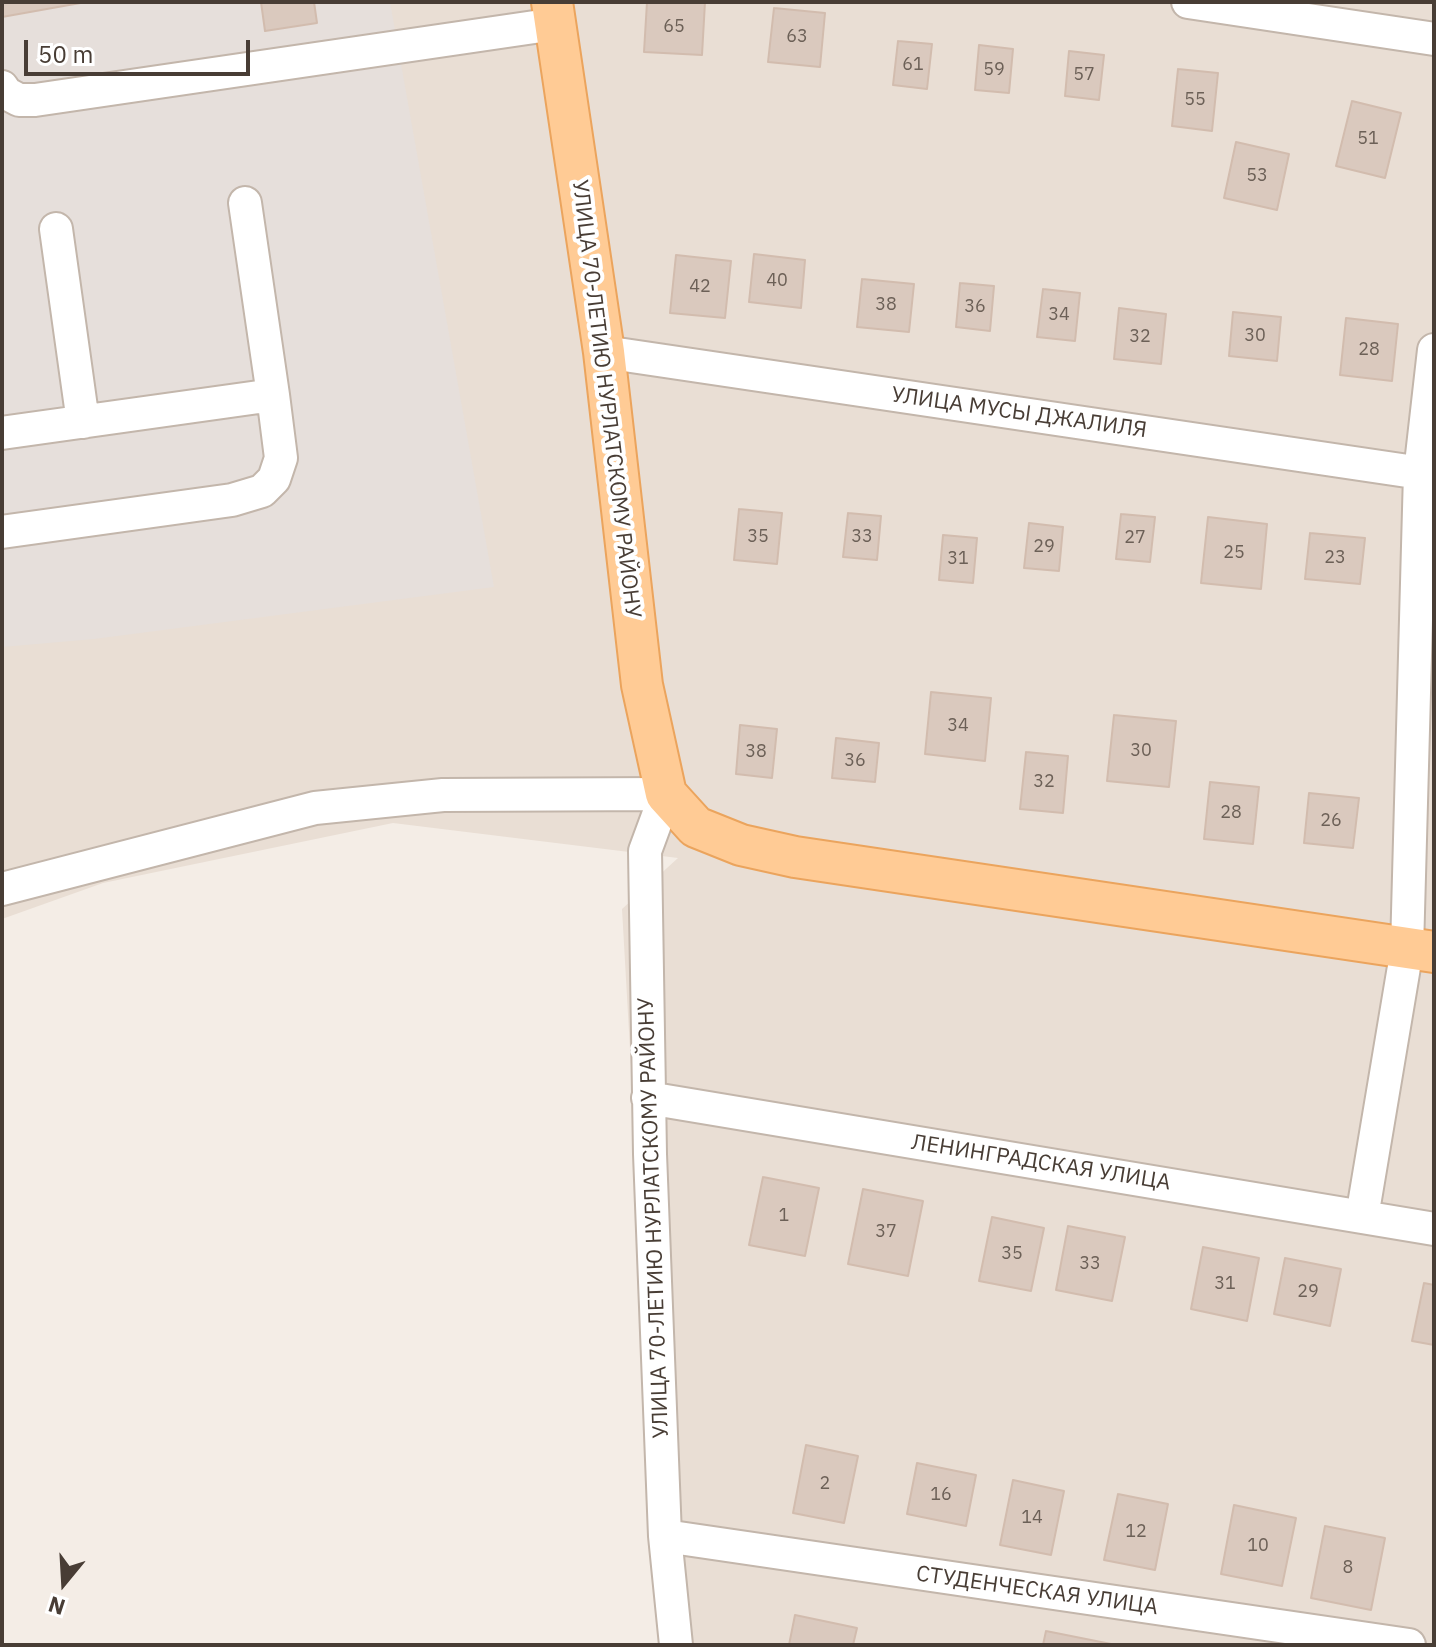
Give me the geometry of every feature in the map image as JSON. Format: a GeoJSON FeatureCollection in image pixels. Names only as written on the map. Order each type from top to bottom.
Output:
{"type":"FeatureCollection","features":[{"type":"Feature","properties":{"kind":"main road","name":"УЛИЦА 70-ЛЕТИЮ НУРЛАТСКОМУ РАЙОНУ"},"geometry":{"type":"LineString","coordinates":[[554,13],[604,352],[642,685],[666,794],[696,827],[741,845],[795,857],[1421,951]]}},
{"type":"Feature","properties":{"kind":"street"},"geometry":{"type":"LineString","coordinates":[[1188,2],[1434,39]]}},
{"type":"Feature","properties":{"kind":"street"},"geometry":{"type":"LineString","coordinates":[[2,87],[19,100],[35,100],[554,13]]}},
{"type":"Feature","properties":{"kind":"street"},"geometry":{"type":"LineString","coordinates":[[2,532],[232,500],[262,491],[274,479],[281,458],[245,203]]}},
{"type":"Feature","properties":{"kind":"street"},"geometry":{"type":"LineString","coordinates":[[56,229],[83,422]]}},
{"type":"Feature","properties":{"kind":"street"},"geometry":{"type":"LineString","coordinates":[[1362,1217],[1421,951],[1427,474],[1434,350]]}},
{"type":"Feature","properties":{"kind":"street","name":"УЛИЦА МУСЫ ДЖАЛИЛЯ"},"geometry":{"type":"LineString","coordinates":[[604,352],[1427,474]]}},
{"type":"Feature","properties":{"kind":"street"},"geometry":{"type":"LineString","coordinates":[[2,433],[273,395]]}},
{"type":"Feature","properties":{"kind":"street"},"geometry":{"type":"LineString","coordinates":[[2,889],[315,808],[443,795],[666,794]]}},
{"type":"Feature","properties":{"kind":"street","name":"УЛИЦА 70-ЛЕТИЮ НУРЛАТСКОМУ РАЙОНУ"},"geometry":{"type":"LineString","coordinates":[[666,794],[645,851],[648,1098],[665,1536],[676,1645]]}},
{"type":"Feature","properties":{"kind":"street","name":"ЛЕНИНГРАДСКАЯ УЛИЦА"},"geometry":{"type":"LineString","coordinates":[[648,1098],[1434,1229]]}},
{"type":"Feature","properties":{"kind":"street","name":"СТУДЕНЧЕСКАЯ УЛИЦА"},"geometry":{"type":"LineString","coordinates":[[665,1536],[1409,1645]]}},
{"type":"Feature","properties":{"kind":"shaded area"},"geometry":{"type":"Polygon","coordinates":[[[2,2],[1434,2],[1434,1645],[664,1645],[622,909],[678,858],[393,823],[103,883],[2,919],[2,2]]]}},
{"type":"Feature","properties":{"kind":"shaded area"},"geometry":{"type":"Polygon","coordinates":[[[2,2],[390,2],[494,587],[94,639],[2,647],[2,2]]]}},
{"type":"Feature","properties":{"kind":"building"},"geometry":{"type":"Polygon","coordinates":[[[2,2],[86,2],[2,17],[2,2]]]}},
{"type":"Feature","properties":{"kind":"building"},"geometry":{"type":"Polygon","coordinates":[[[261,2],[314,2],[317,23],[265,31],[261,2]]]}},
{"type":"Feature","properties":{"kind":"building"},"geometry":{"type":"Polygon","coordinates":[[[647,2],[705,2],[702,55],[644,52],[647,2]]]}},
{"type":"Feature","properties":{"kind":"building"},"geometry":{"type":"Polygon","coordinates":[[[774,8],[825,13],[820,67],[768,62],[774,8]]]}},
{"type":"Feature","properties":{"kind":"building"},"geometry":{"type":"Polygon","coordinates":[[[898,41],[932,44],[927,89],[893,85],[898,41]]]}},
{"type":"Feature","properties":{"kind":"building"},"geometry":{"type":"Polygon","coordinates":[[[979,45],[1013,49],[1009,93],[975,90],[979,45]]]}},
{"type":"Feature","properties":{"kind":"building"},"geometry":{"type":"Polygon","coordinates":[[[1069,51],[1104,55],[1099,100],[1065,96],[1069,51]]]}},
{"type":"Feature","properties":{"kind":"building"},"geometry":{"type":"Polygon","coordinates":[[[1178,69],[1218,73],[1212,131],[1172,126],[1178,69]]]}},
{"type":"Feature","properties":{"kind":"building"},"geometry":{"type":"Polygon","coordinates":[[[1352,101],[1401,113],[1385,178],[1336,166],[1352,101]]]}},
{"type":"Feature","properties":{"kind":"building"},"geometry":{"type":"Polygon","coordinates":[[[1236,142],[1289,154],[1277,210],[1224,198],[1236,142]]]}},
{"type":"Feature","properties":{"kind":"building"},"geometry":{"type":"Polygon","coordinates":[[[754,254],[805,260],[801,308],[749,302],[754,254]]]}},
{"type":"Feature","properties":{"kind":"building"},"geometry":{"type":"Polygon","coordinates":[[[676,255],[731,261],[725,318],[670,313],[676,255]]]}},
{"type":"Feature","properties":{"kind":"building"},"geometry":{"type":"Polygon","coordinates":[[[862,279],[914,284],[909,332],[857,327],[862,279]]]}},
{"type":"Feature","properties":{"kind":"building"},"geometry":{"type":"Polygon","coordinates":[[[960,283],[994,286],[990,331],[956,327],[960,283]]]}},
{"type":"Feature","properties":{"kind":"building"},"geometry":{"type":"Polygon","coordinates":[[[1043,289],[1080,293],[1075,341],[1037,337],[1043,289]]]}},
{"type":"Feature","properties":{"kind":"building"},"geometry":{"type":"Polygon","coordinates":[[[1119,308],[1166,314],[1161,364],[1114,359],[1119,308]]]}},
{"type":"Feature","properties":{"kind":"building"},"geometry":{"type":"Polygon","coordinates":[[[1233,312],[1281,317],[1277,361],[1229,356],[1233,312]]]}},
{"type":"Feature","properties":{"kind":"building"},"geometry":{"type":"Polygon","coordinates":[[[1346,318],[1398,324],[1392,381],[1340,375],[1346,318]]]}},
{"type":"Feature","properties":{"kind":"building"},"geometry":{"type":"Polygon","coordinates":[[[739,509],[782,513],[777,564],[734,560],[739,509]]]}},
{"type":"Feature","properties":{"kind":"building"},"geometry":{"type":"Polygon","coordinates":[[[848,513],[881,516],[877,560],[843,557],[848,513]]]}},
{"type":"Feature","properties":{"kind":"building"},"geometry":{"type":"Polygon","coordinates":[[[1121,514],[1155,517],[1150,562],[1116,559],[1121,514]]]}},
{"type":"Feature","properties":{"kind":"building"},"geometry":{"type":"Polygon","coordinates":[[[1208,517],[1267,524],[1261,589],[1201,583],[1208,517]]]}},
{"type":"Feature","properties":{"kind":"building"},"geometry":{"type":"Polygon","coordinates":[[[1029,523],[1063,527],[1059,571],[1024,568],[1029,523]]]}},
{"type":"Feature","properties":{"kind":"building"},"geometry":{"type":"Polygon","coordinates":[[[1310,533],[1365,538],[1360,584],[1305,579],[1310,533]]]}},
{"type":"Feature","properties":{"kind":"building"},"geometry":{"type":"Polygon","coordinates":[[[943,535],[977,538],[973,583],[939,580],[943,535]]]}},
{"type":"Feature","properties":{"kind":"building"},"geometry":{"type":"Polygon","coordinates":[[[931,692],[991,698],[985,761],[925,754],[931,692]]]}},
{"type":"Feature","properties":{"kind":"building"},"geometry":{"type":"Polygon","coordinates":[[[1114,715],[1176,721],[1169,787],[1107,781],[1114,715]]]}},
{"type":"Feature","properties":{"kind":"building"},"geometry":{"type":"Polygon","coordinates":[[[740,725],[777,729],[772,778],[736,774],[740,725]]]}},
{"type":"Feature","properties":{"kind":"building"},"geometry":{"type":"Polygon","coordinates":[[[836,738],[879,743],[875,782],[832,778],[836,738]]]}},
{"type":"Feature","properties":{"kind":"building"},"geometry":{"type":"Polygon","coordinates":[[[1026,752],[1068,756],[1063,813],[1020,809],[1026,752]]]}},
{"type":"Feature","properties":{"kind":"building"},"geometry":{"type":"Polygon","coordinates":[[[1210,782],[1259,787],[1253,844],[1204,839],[1210,782]]]}},
{"type":"Feature","properties":{"kind":"building"},"geometry":{"type":"Polygon","coordinates":[[[1309,793],[1359,798],[1353,848],[1304,843],[1309,793]]]}},
{"type":"Feature","properties":{"kind":"building"},"geometry":{"type":"Polygon","coordinates":[[[763,1177],[819,1188],[805,1256],[749,1245],[763,1177]]]}},
{"type":"Feature","properties":{"kind":"building"},"geometry":{"type":"Polygon","coordinates":[[[863,1189],[923,1201],[908,1276],[848,1264],[863,1189]]]}},
{"type":"Feature","properties":{"kind":"building"},"geometry":{"type":"Polygon","coordinates":[[[992,1217],[1044,1228],[1031,1291],[979,1281],[992,1217]]]}},
{"type":"Feature","properties":{"kind":"building"},"geometry":{"type":"Polygon","coordinates":[[[1068,1226],[1125,1237],[1112,1301],[1056,1290],[1068,1226]]]}},
{"type":"Feature","properties":{"kind":"building"},"geometry":{"type":"Polygon","coordinates":[[[1203,1247],[1259,1258],[1247,1321],[1191,1309],[1203,1247]]]}},
{"type":"Feature","properties":{"kind":"building"},"geometry":{"type":"Polygon","coordinates":[[[1285,1258],[1341,1269],[1330,1326],[1274,1314],[1285,1258]]]}},
{"type":"Feature","properties":{"kind":"building"},"geometry":{"type":"Polygon","coordinates":[[[1424,1283],[1434,1285],[1434,1345],[1412,1341],[1424,1283]]]}},
{"type":"Feature","properties":{"kind":"building"},"geometry":{"type":"Polygon","coordinates":[[[806,1445],[858,1456],[844,1523],[793,1513],[806,1445]]]}},
{"type":"Feature","properties":{"kind":"building"},"geometry":{"type":"Polygon","coordinates":[[[917,1463],[976,1475],[966,1526],[907,1514],[917,1463]]]}},
{"type":"Feature","properties":{"kind":"building"},"geometry":{"type":"Polygon","coordinates":[[[1013,1480],[1064,1491],[1051,1555],[1000,1545],[1013,1480]]]}},
{"type":"Feature","properties":{"kind":"building"},"geometry":{"type":"Polygon","coordinates":[[[1118,1494],[1168,1504],[1155,1570],[1104,1560],[1118,1494]]]}},
{"type":"Feature","properties":{"kind":"building"},"geometry":{"type":"Polygon","coordinates":[[[1234,1505],[1296,1518],[1282,1586],[1221,1574],[1234,1505]]]}},
{"type":"Feature","properties":{"kind":"building"},"geometry":{"type":"Polygon","coordinates":[[[1325,1526],[1385,1538],[1371,1610],[1311,1598],[1325,1526]]]}},
{"type":"Feature","properties":{"kind":"building"},"geometry":{"type":"Polygon","coordinates":[[[795,1615],[857,1628],[853,1645],[789,1645],[795,1615]]]}},
{"type":"Feature","properties":{"kind":"building"},"geometry":{"type":"Polygon","coordinates":[[[1046,1631],[1116,1645],[1043,1645],[1046,1631]]]}}]}
